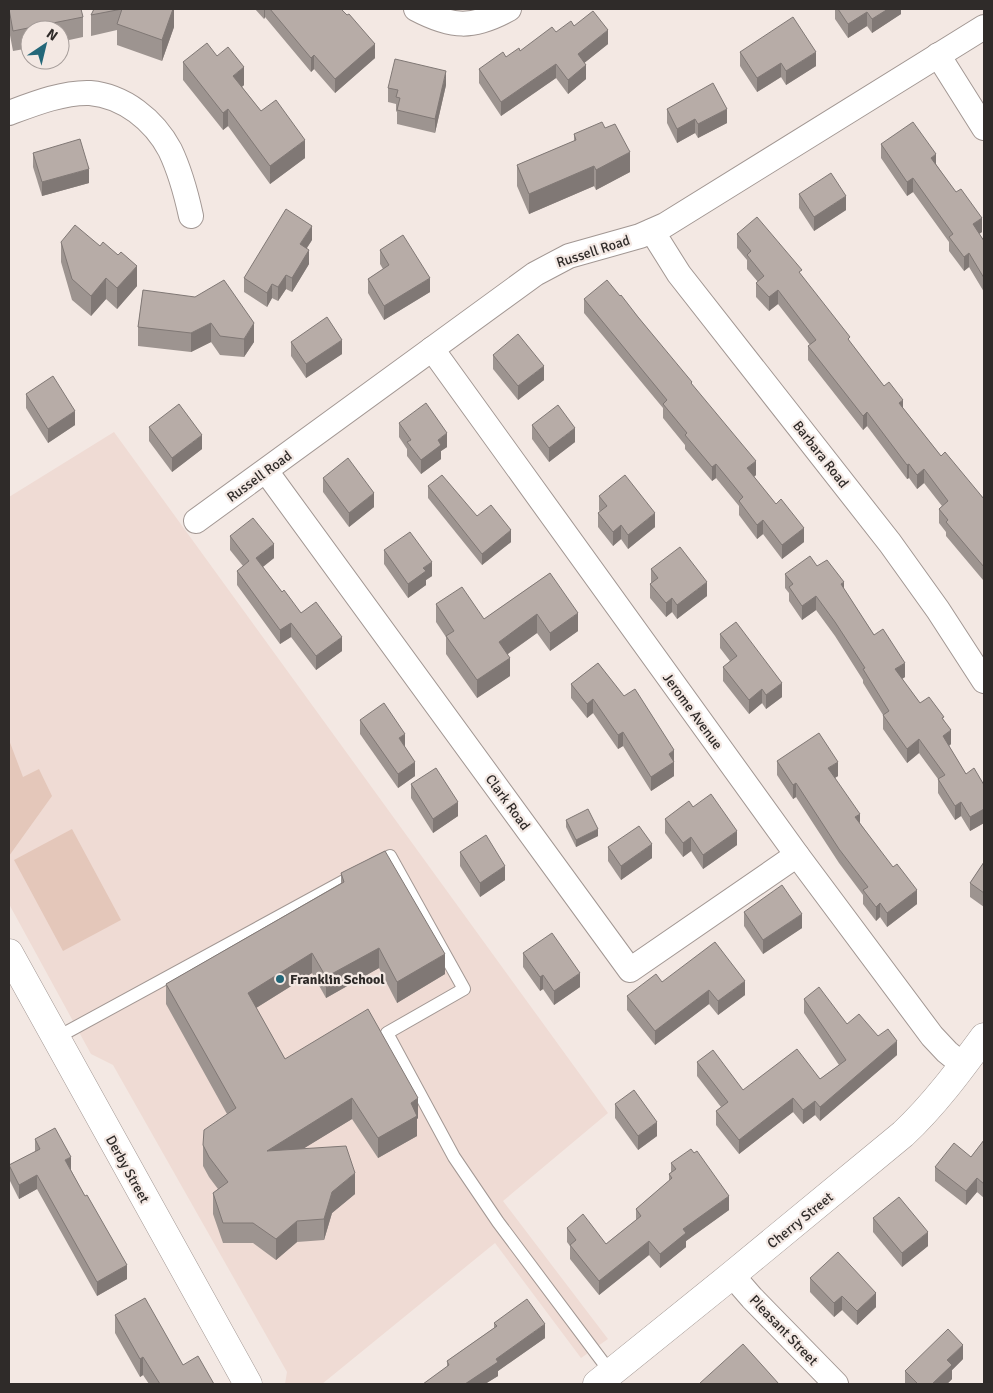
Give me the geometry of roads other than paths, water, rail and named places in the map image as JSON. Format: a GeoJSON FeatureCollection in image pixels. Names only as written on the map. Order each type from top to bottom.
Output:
{"type":"FeatureCollection","features":[{"type":"Feature","properties":{"kind":"street"},"geometry":{"type":"LineString","coordinates":[[416,9],[447,22],[462,24],[492,18],[508,9]]}},
{"type":"Feature","properties":{"kind":"street","name":"Russell Road"},"geometry":{"type":"LineString","coordinates":[[196,522],[524,281],[546,267],[581,252],[627,240],[652,231],[677,218],[984,27]]}},
{"type":"Feature","properties":{"kind":"street"},"geometry":{"type":"LineString","coordinates":[[938,55],[984,128]]}},
{"type":"Feature","properties":{"kind":"street"},"geometry":{"type":"LineString","coordinates":[[9,113],[27,106],[70,95],[88,93],[104,95],[119,100],[145,119],[170,150],[183,184],[191,216]]}},
{"type":"Feature","properties":{"kind":"street","name":"Barbara Road"},"geometry":{"type":"LineString","coordinates":[[652,231],[680,274],[890,543],[938,610],[984,681]]}},
{"type":"Feature","properties":{"kind":"street","name":"Jerome Avenue"},"geometry":{"type":"LineString","coordinates":[[432,349],[797,855],[932,1036],[946,1052],[964,1065]]}},
{"type":"Feature","properties":{"kind":"street","name":"Clark Road"},"geometry":{"type":"LineString","coordinates":[[266,471],[630,970],[797,855]]}},
{"type":"Feature","properties":{"kind":"street","name":"Derby Street"},"geometry":{"type":"LineString","coordinates":[[9,953],[248,1384]]}},
{"type":"Feature","properties":{"kind":"street","name":"Cherry Street"},"geometry":{"type":"LineString","coordinates":[[604,1379],[903,1134],[941,1094],[984,1037]]}},
{"type":"Feature","properties":{"kind":"street","name":"Pleasant Street"},"geometry":{"type":"LineString","coordinates":[[732,1275],[836,1384]]}},
{"type":"Feature","properties":{"kind":"lane"},"geometry":{"type":"LineString","coordinates":[[56,1038],[390,856],[464,989],[388,1033],[460,1165],[604,1379]]}},
{"type":"Feature","properties":{"kind":"place","name":"Franklin School"},"geometry":{"type":"Point","coordinates":[280,979]}}]}
